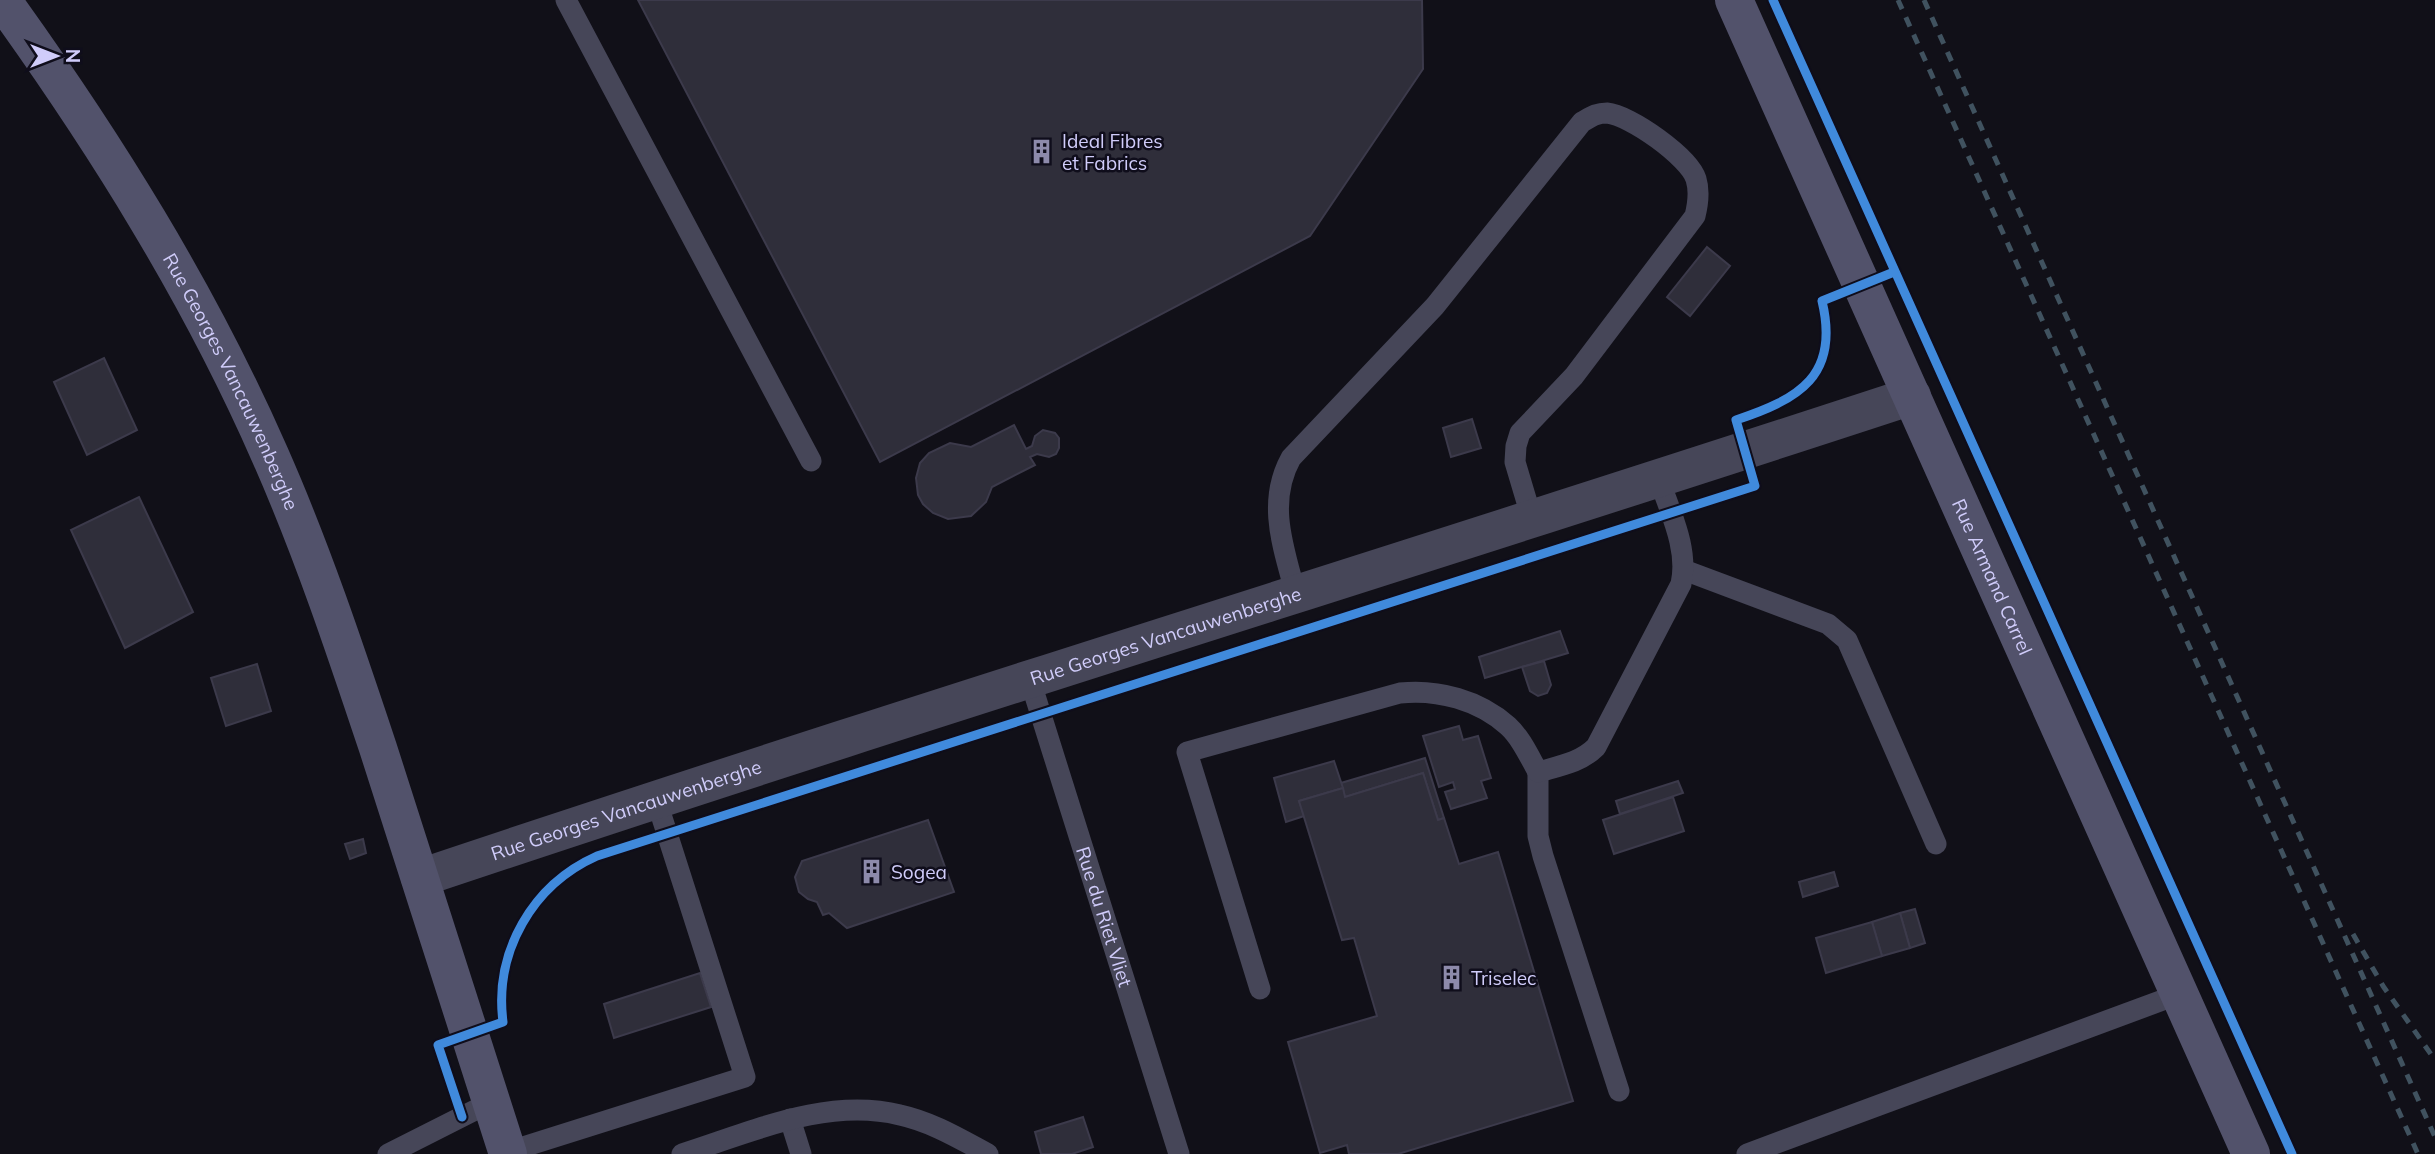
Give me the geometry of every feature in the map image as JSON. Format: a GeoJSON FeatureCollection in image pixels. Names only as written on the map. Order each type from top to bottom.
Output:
{"type":"FeatureCollection","features":[{"type":"Feature","properties":{"kind":"street","name":"Rue Georges Vancauwenberghe"},"geometry":{"type":"LineString","coordinates":[[2,0],[68,92],[134,198],[212,337],[252,416],[294,511],[337,624],[508,1153]]}},
{"type":"Feature","properties":{"kind":"street","name":"Rue Armand Carrel"},"geometry":{"type":"LineString","coordinates":[[1734,0],[2251,1154]]}},
{"type":"Feature","properties":{"kind":"street","name":"Rue Georges Vancauwenberghe"},"geometry":{"type":"LineString","coordinates":[[420,878],[656,799],[1912,396]]}},
{"type":"Feature","properties":{"kind":"lane"},"geometry":{"type":"LineString","coordinates":[[566,0],[811,461]]}},
{"type":"Feature","properties":{"kind":"lane"},"geometry":{"type":"LineString","coordinates":[[1296,595],[1277,516],[1280,484],[1291,458],[1435,306],[1582,122],[1595,114],[1620,116],[1631,121],[1689,166],[1699,191],[1698,204],[1695,216],[1574,376],[1520,433],[1515,462],[1532,519]]}},
{"type":"Feature","properties":{"kind":"lane"},"geometry":{"type":"LineString","coordinates":[[1538,772],[1576,761],[1596,747],[1673,600],[1684,570],[1679,540],[1659,479]]}},
{"type":"Feature","properties":{"kind":"lane"},"geometry":{"type":"LineString","coordinates":[[1684,570],[1828,624],[1847,639],[1936,844]]}},
{"type":"Feature","properties":{"kind":"lane","name":"Rue du Riet Vliet"},"geometry":{"type":"LineString","coordinates":[[1030,680],[1179,1154]]}},
{"type":"Feature","properties":{"kind":"lane"},"geometry":{"type":"LineString","coordinates":[[1260,989],[1187,752],[1400,694],[1418,691],[1456,698],[1493,715],[1510,727],[1538,772],[1538,836],[1543,856],[1619,1091]]}},
{"type":"Feature","properties":{"kind":"lane"},"geometry":{"type":"LineString","coordinates":[[508,1153],[744,1077],[656,799]]}},
{"type":"Feature","properties":{"kind":"lane"},"geometry":{"type":"LineString","coordinates":[[1747,1154],[2179,994]]}},
{"type":"Feature","properties":{"kind":"lane"},"geometry":{"type":"LineString","coordinates":[[388,1154],[491,1102]]}},
{"type":"Feature","properties":{"kind":"lane"},"geometry":{"type":"LineString","coordinates":[[682,1154],[790,1119],[825,1112],[877,1111],[924,1123],[988,1154]]}},
{"type":"Feature","properties":{"kind":"lane"},"geometry":{"type":"LineString","coordinates":[[790,1119],[801,1154]]}},
{"type":"Feature","properties":{"kind":"building","name":"Ideal Fibres et Fabrics"},"geometry":{"type":"Polygon","coordinates":[[[638,0],[1422,0],[1423,69],[1310,236],[880,462],[638,0]]]}},
{"type":"Feature","properties":{"kind":"building"},"geometry":{"type":"Polygon","coordinates":[[[1707,247],[1730,266],[1690,316],[1667,297],[1707,247]]]}},
{"type":"Feature","properties":{"kind":"building"},"geometry":{"type":"Polygon","coordinates":[[[104,358],[137,430],[87,455],[54,382],[104,358]]]}},
{"type":"Feature","properties":{"kind":"building"},"geometry":{"type":"Polygon","coordinates":[[[1472,419],[1481,448],[1451,457],[1443,428],[1472,419]]]}},
{"type":"Feature","properties":{"kind":"building"},"geometry":{"type":"Polygon","coordinates":[[[1014,425],[1026,449],[1032,446],[1035,436],[1043,430],[1055,433],[1059,438],[1056,454],[1049,457],[1037,454],[1030,457],[1035,465],[992,487],[986,502],[971,516],[948,519],[933,513],[923,504],[918,495],[916,478],[920,463],[929,453],[950,443],[971,447],[1014,425]]]}},
{"type":"Feature","properties":{"kind":"building"},"geometry":{"type":"Polygon","coordinates":[[[139,497],[193,612],[125,648],[71,530],[139,497]]]}},
{"type":"Feature","properties":{"kind":"building"},"geometry":{"type":"Polygon","coordinates":[[[1560,631],[1568,653],[1485,678],[1479,657],[1560,631]]]}},
{"type":"Feature","properties":{"kind":"building"},"geometry":{"type":"Polygon","coordinates":[[[1544,661],[1551,685],[1547,693],[1538,696],[1530,691],[1522,667],[1544,661]]]}},
{"type":"Feature","properties":{"kind":"building"},"geometry":{"type":"Polygon","coordinates":[[[257,664],[271,711],[226,726],[211,678],[257,664]]]}},
{"type":"Feature","properties":{"kind":"building"},"geometry":{"type":"Polygon","coordinates":[[[1459,726],[1463,740],[1478,736],[1491,778],[1481,781],[1487,798],[1451,809],[1445,792],[1455,789],[1453,782],[1439,787],[1423,736],[1459,726]]]}},
{"type":"Feature","properties":{"kind":"building"},"geometry":{"type":"Polygon","coordinates":[[[1425,758],[1444,818],[1438,820],[1423,773],[1345,797],[1341,783],[1425,758]]]}},
{"type":"Feature","properties":{"kind":"building"},"geometry":{"type":"Polygon","coordinates":[[[1334,761],[1343,788],[1299,801],[1304,816],[1286,822],[1274,778],[1334,761]]]}},
{"type":"Feature","properties":{"kind":"building","name":"Triselec"},"geometry":{"type":"Polygon","coordinates":[[[1423,773],[1438,820],[1444,818],[1459,864],[1498,852],[1573,1101],[1398,1154],[1349,1154],[1347,1145],[1320,1153],[1288,1042],[1377,1016],[1354,938],[1342,940],[1299,801],[1343,788],[1345,797],[1423,773]]]}},
{"type":"Feature","properties":{"kind":"building"},"geometry":{"type":"Polygon","coordinates":[[[1678,781],[1683,793],[1620,814],[1616,801],[1678,781]]]}},
{"type":"Feature","properties":{"kind":"building"},"geometry":{"type":"Polygon","coordinates":[[[1673,797],[1684,831],[1614,854],[1603,820],[1673,797]]]}},
{"type":"Feature","properties":{"kind":"building","name":"Sogea"},"geometry":{"type":"Polygon","coordinates":[[[928,820],[954,892],[847,928],[829,913],[823,915],[817,902],[799,892],[795,877],[802,861],[928,820]]]}},
{"type":"Feature","properties":{"kind":"building"},"geometry":{"type":"Polygon","coordinates":[[[363,839],[366,853],[350,859],[345,844],[363,839]]]}},
{"type":"Feature","properties":{"kind":"building"},"geometry":{"type":"Polygon","coordinates":[[[1834,872],[1838,886],[1803,897],[1799,882],[1834,872]]]}},
{"type":"Feature","properties":{"kind":"building"},"geometry":{"type":"Polygon","coordinates":[[[1915,909],[1925,943],[1910,948],[1900,913],[1915,909]]]}},
{"type":"Feature","properties":{"kind":"building"},"geometry":{"type":"Polygon","coordinates":[[[1900,913],[1910,948],[1882,956],[1872,922],[1900,913]]]}},
{"type":"Feature","properties":{"kind":"building"},"geometry":{"type":"Polygon","coordinates":[[[1872,922],[1882,956],[1826,973],[1816,938],[1872,922]]]}},
{"type":"Feature","properties":{"kind":"building"},"geometry":{"type":"Polygon","coordinates":[[[700,973],[711,1007],[614,1038],[604,1004],[700,973]]]}},
{"type":"Feature","properties":{"kind":"building"},"geometry":{"type":"Polygon","coordinates":[[[1083,1117],[1093,1147],[1072,1154],[1041,1154],[1035,1132],[1083,1117]]]}},
{"type":"Feature","properties":{"kind":"railway"},"geometry":{"type":"LineString","coordinates":[[1898,0],[2418,1154]]}},
{"type":"Feature","properties":{"kind":"railway"},"geometry":{"type":"LineString","coordinates":[[1924,0],[2435,1137]]}},
{"type":"Feature","properties":{"kind":"railway"},"geometry":{"type":"LineString","coordinates":[[2353,934],[2383,986],[2435,1060]]}},
{"type":"Feature","properties":{"kind":"cycle path"},"geometry":{"type":"LineString","coordinates":[[1773,0],[2292,1154]]}},
{"type":"Feature","properties":{"kind":"cycle path"},"geometry":{"type":"LineString","coordinates":[[462,1117],[438,1045],[503,1022],[505,971],[522,924],[536,903],[554,884],[574,869],[597,856],[1755,486],[1736,420],[1779,403],[1809,381],[1819,366],[1825,348],[1826,327],[1822,301],[1894,272]]}},
{"type":"Feature","properties":{"kind":"place","name":"Ideal Fibres et Fabrics"},"geometry":{"type":"Point","coordinates":[1042,152]}},
{"type":"Feature","properties":{"kind":"place","name":"Sogea"},"geometry":{"type":"Point","coordinates":[871,872]}},
{"type":"Feature","properties":{"kind":"place","name":"Triselec"},"geometry":{"type":"Point","coordinates":[1451,978]}}]}
